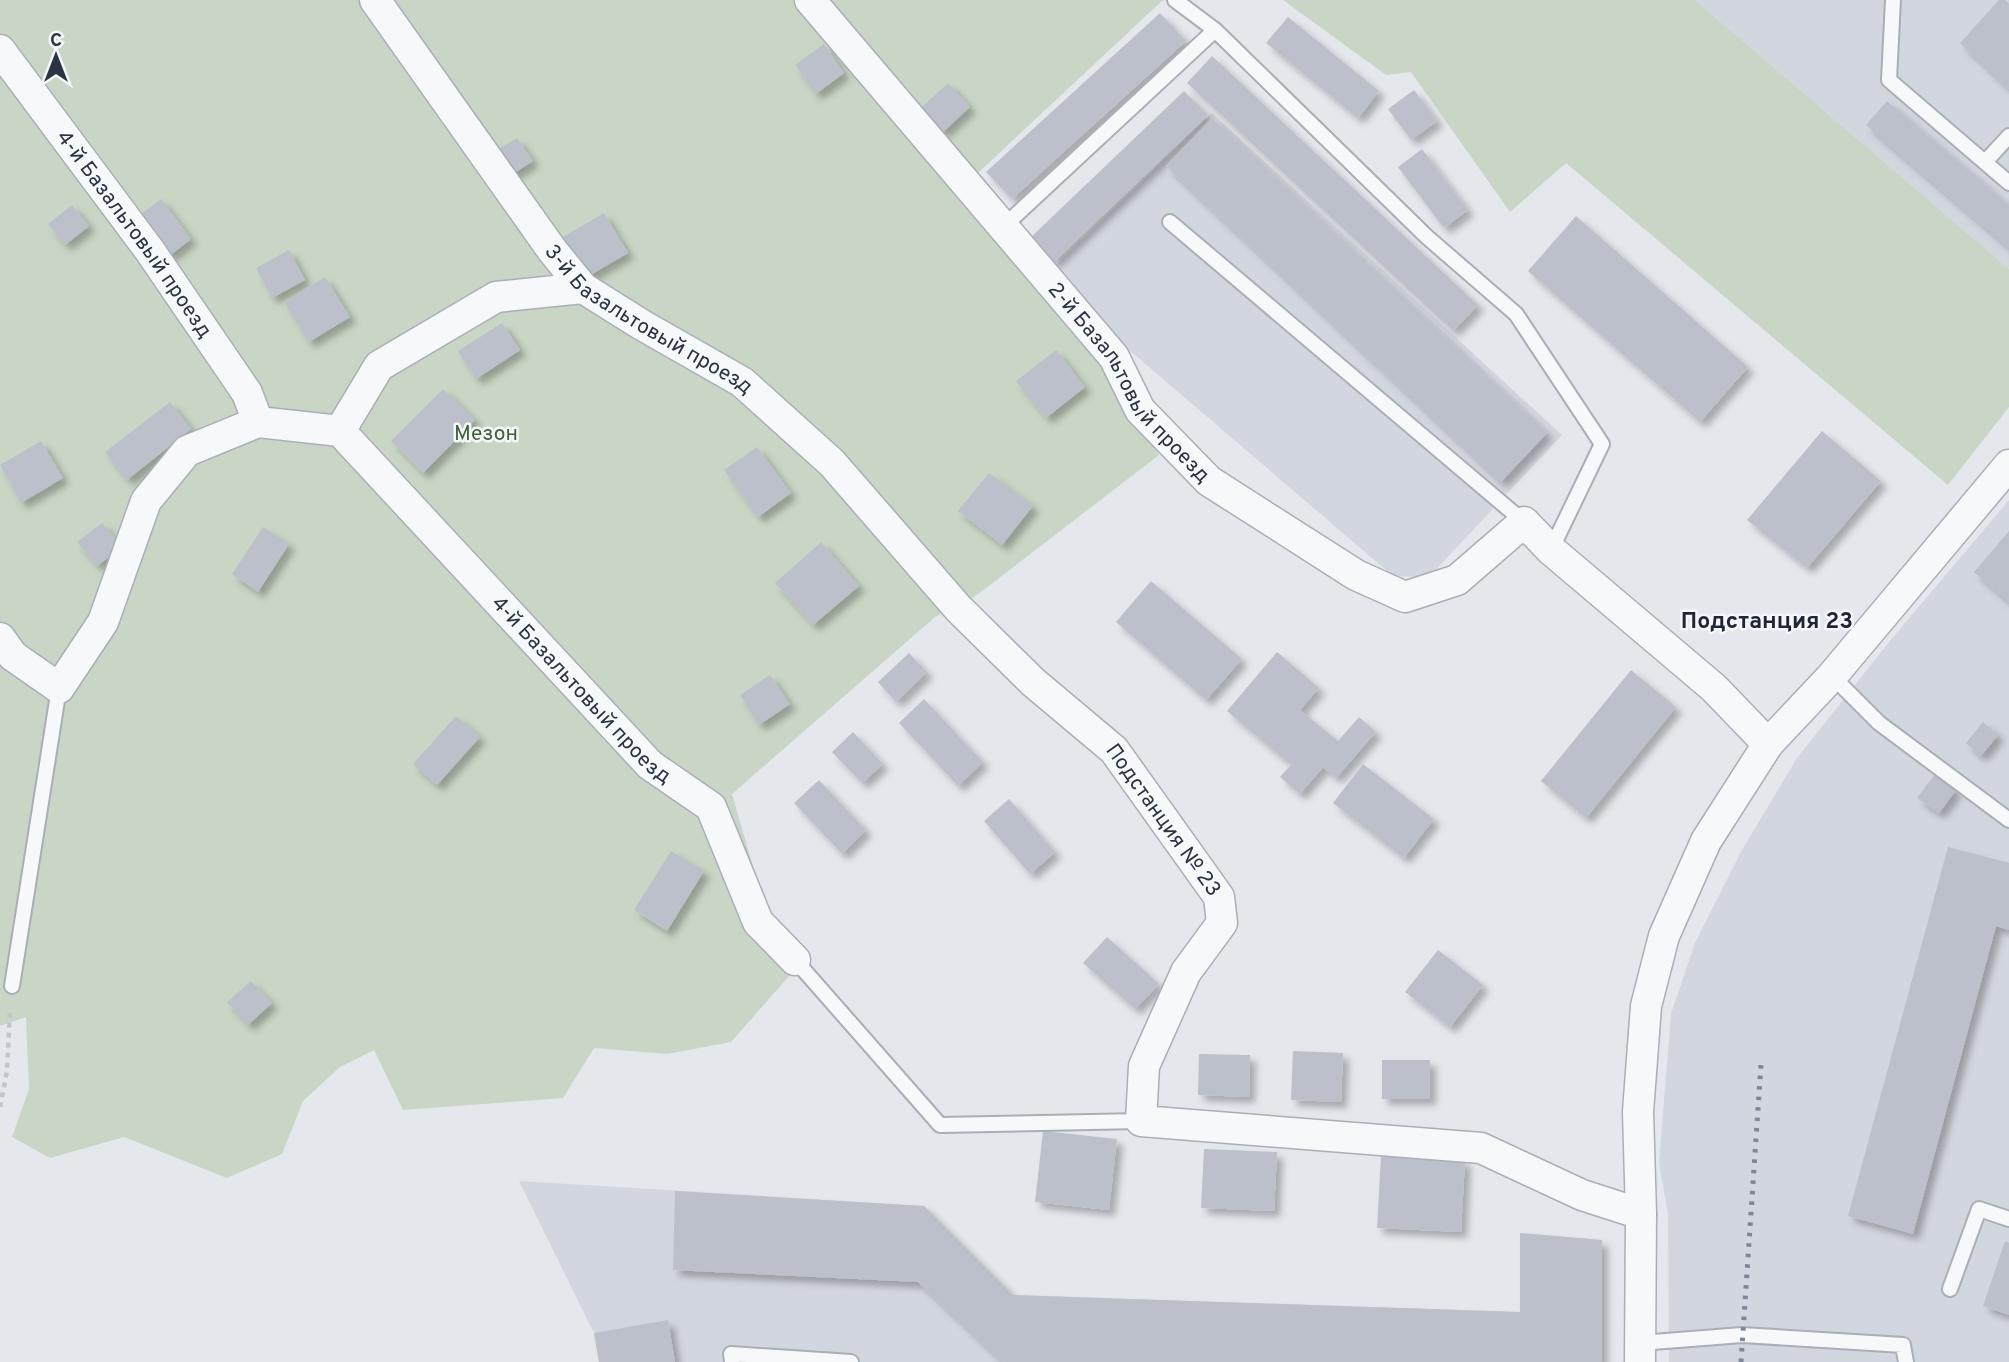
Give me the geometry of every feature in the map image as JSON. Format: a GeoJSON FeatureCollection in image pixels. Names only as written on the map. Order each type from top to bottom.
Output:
{"type":"FeatureCollection","features":[{"type":"Feature","properties":{"kind":"street","name":"3-й Базальтовый проезд"},"geometry":{"type":"LineString","coordinates":[[374,0],[552,250],[583,288],[642,326],[742,382],[832,463],[958,608]]}},
{"type":"Feature","properties":{"kind":"street","name":"2-й Базальтовый проезд"},"geometry":{"type":"LineString","coordinates":[[810,0],[1114,357],[1139,410],[1209,481],[1356,576],[1405,597],[1457,580],[1524,522]]}},
{"type":"Feature","properties":{"kind":"street","name":"4-й Базальтовый проезд"},"geometry":{"type":"LineString","coordinates":[[0,50],[150,251],[247,393],[258,422]]}},
{"type":"Feature","properties":{"kind":"street"},"geometry":{"type":"LineString","coordinates":[[0,638],[13,656],[60,688],[103,622],[146,501],[187,451],[258,422],[340,431],[379,366],[496,297],[583,288]]}},
{"type":"Feature","properties":{"kind":"street","name":"4-й Базальтовый проезд"},"geometry":{"type":"LineString","coordinates":[[340,431],[650,765],[711,807],[758,922],[794,960]]}},
{"type":"Feature","properties":{"kind":"street"},"geometry":{"type":"LineString","coordinates":[[1640,1352],[1641,1214],[1638,1112],[1646,1006],[1664,936],[1706,841],[1768,744],[1832,676],[2009,465]]}},
{"type":"Feature","properties":{"kind":"street"},"geometry":{"type":"LineString","coordinates":[[1524,522],[1551,550],[1714,688],[1768,744]]}},
{"type":"Feature","properties":{"kind":"street","name":"Подстанция № 23"},"geometry":{"type":"LineString","coordinates":[[958,608],[1033,682],[1114,750],[1219,897],[1222,923],[1185,972],[1144,1066],[1141,1121]]}},
{"type":"Feature","properties":{"kind":"street"},"geometry":{"type":"LineString","coordinates":[[1141,1121],[1481,1148],[1582,1195],[1641,1214]]}},
{"type":"Feature","properties":{"kind":"lane"},"geometry":{"type":"LineString","coordinates":[[1175,0],[1215,30],[1427,237],[1516,314],[1602,444],[1551,550]]}},
{"type":"Feature","properties":{"kind":"lane"},"geometry":{"type":"LineString","coordinates":[[1893,0],[1889,80],[2009,183]]}},
{"type":"Feature","properties":{"kind":"lane"},"geometry":{"type":"LineString","coordinates":[[1004,226],[1215,30]]}},
{"type":"Feature","properties":{"kind":"lane"},"geometry":{"type":"LineString","coordinates":[[1985,162],[2009,136]]}},
{"type":"Feature","properties":{"kind":"lane"},"geometry":{"type":"LineString","coordinates":[[1170,222],[1524,522]]}},
{"type":"Feature","properties":{"kind":"lane"},"geometry":{"type":"LineString","coordinates":[[1832,676],[1879,723],[2008,815]]}},
{"type":"Feature","properties":{"kind":"lane"},"geometry":{"type":"LineString","coordinates":[[12,986],[60,688]]}},
{"type":"Feature","properties":{"kind":"lane"},"geometry":{"type":"LineString","coordinates":[[794,960],[940,1125],[1141,1121]]}},
{"type":"Feature","properties":{"kind":"lane"},"geometry":{"type":"LineString","coordinates":[[1950,1289],[1979,1209],[2009,1219]]}},
{"type":"Feature","properties":{"kind":"lane"},"geometry":{"type":"LineString","coordinates":[[1640,1352],[1742,1335],[1903,1345],[1906,1362]]}},
{"type":"Feature","properties":{"kind":"lane"},"geometry":{"type":"LineString","coordinates":[[732,1362],[731,1354],[851,1362]]}},
{"type":"Feature","properties":{"kind":"path"},"geometry":{"type":"LineString","coordinates":[[0,1107],[7,1071],[12,986]]}},
{"type":"Feature","properties":{"kind":"shaded area"},"geometry":{"type":"Polygon","coordinates":[[[1695,0],[2009,0],[2009,269],[1695,0]]]}},
{"type":"Feature","properties":{"kind":"shaded area"},"geometry":{"type":"Polygon","coordinates":[[[1212,113],[1562,435],[1429,577],[1393,576],[1121,343],[1052,269],[1212,113]]]}},
{"type":"Feature","properties":{"kind":"shaded area"},"geometry":{"type":"Polygon","coordinates":[[[2009,500],[2009,1362],[1669,1362],[1668,1214],[1659,1163],[1671,1014],[1695,943],[1742,850],[1797,758],[1889,642],[2009,500]]]}},
{"type":"Feature","properties":{"kind":"shaded area"},"geometry":{"type":"Polygon","coordinates":[[[519,1181],[924,1206],[1013,1295],[1520,1312],[1520,1233],[1602,1240],[1602,1362],[599,1362],[594,1333],[519,1181]]]}},
{"type":"Feature","properties":{"kind":"green space","name":"Мезон"},"geometry":{"type":"Polygon","coordinates":[[[0,0],[1163,0],[980,171],[952,187],[1102,363],[1159,455],[977,595],[935,617],[732,794],[764,905],[806,957],[731,1042],[667,1054],[594,1048],[563,1098],[403,1110],[374,1050],[340,1067],[303,1101],[282,1154],[227,1178],[124,1137],[50,1158],[12,1137],[29,1089],[26,1017],[0,1026],[0,0]]]}},
{"type":"Feature","properties":{"kind":"green space"},"geometry":{"type":"Polygon","coordinates":[[[1283,0],[1695,0],[2009,269],[2009,407],[1948,485],[1566,163],[1510,212],[1411,72],[1386,75],[1283,0]]]}},
{"type":"Feature","properties":{"kind":"building"},"geometry":{"type":"Polygon","coordinates":[[[1999,0],[2005,0],[2009,4],[2009,89],[1960,43],[1999,0]]]}},
{"type":"Feature","properties":{"kind":"building"},"geometry":{"type":"Polygon","coordinates":[[[1160,13],[1186,41],[1012,199],[986,172],[1160,13]]]}},
{"type":"Feature","properties":{"kind":"building"},"geometry":{"type":"Polygon","coordinates":[[[1288,17],[1379,91],[1358,118],[1266,43],[1288,17]]]}},
{"type":"Feature","properties":{"kind":"building"},"geometry":{"type":"Polygon","coordinates":[[[824,44],[844,73],[816,94],[795,65],[824,44]]]}},
{"type":"Feature","properties":{"kind":"building"},"geometry":{"type":"Polygon","coordinates":[[[1212,56],[1478,305],[1453,331],[1187,83],[1212,56]]]}},
{"type":"Feature","properties":{"kind":"building"},"geometry":{"type":"Polygon","coordinates":[[[948,83],[970,107],[942,133],[920,109],[948,83]]]}},
{"type":"Feature","properties":{"kind":"building"},"geometry":{"type":"Polygon","coordinates":[[[1414,90],[1437,121],[1411,140],[1388,109],[1414,90]]]}},
{"type":"Feature","properties":{"kind":"building"},"geometry":{"type":"Polygon","coordinates":[[[1184,91],[1208,115],[1054,262],[1030,238],[1184,91]]]}},
{"type":"Feature","properties":{"kind":"building"},"geometry":{"type":"Polygon","coordinates":[[[1887,101],[2009,205],[2009,248],[1866,125],[1887,101]]]}},
{"type":"Feature","properties":{"kind":"building"},"geometry":{"type":"Polygon","coordinates":[[[1212,118],[1547,433],[1501,482],[1166,166],[1212,118]]]}},
{"type":"Feature","properties":{"kind":"building"},"geometry":{"type":"Polygon","coordinates":[[[517,138],[533,161],[505,179],[489,155],[517,138]]]}},
{"type":"Feature","properties":{"kind":"building"},"geometry":{"type":"Polygon","coordinates":[[[1422,149],[1468,210],[1444,228],[1398,167],[1422,149]]]}},
{"type":"Feature","properties":{"kind":"building"},"geometry":{"type":"Polygon","coordinates":[[[161,199],[191,239],[168,257],[137,217],[161,199]]]}},
{"type":"Feature","properties":{"kind":"building"},"geometry":{"type":"Polygon","coordinates":[[[72,205],[89,226],[65,245],[48,224],[72,205]]]}},
{"type":"Feature","properties":{"kind":"building"},"geometry":{"type":"Polygon","coordinates":[[[604,213],[628,253],[580,281],[556,241],[604,213]]]}},
{"type":"Feature","properties":{"kind":"building"},"geometry":{"type":"Polygon","coordinates":[[[1576,216],[1748,367],[1700,422],[1528,271],[1576,216]]]}},
{"type":"Feature","properties":{"kind":"building"},"geometry":{"type":"Polygon","coordinates":[[[289,250],[305,280],[272,298],[256,268],[289,250]]]}},
{"type":"Feature","properties":{"kind":"building"},"geometry":{"type":"Polygon","coordinates":[[[325,277],[350,317],[309,342],[284,302],[325,277]]]}},
{"type":"Feature","properties":{"kind":"building"},"geometry":{"type":"Polygon","coordinates":[[[502,323],[520,350],[476,379],[458,351],[502,323]]]}},
{"type":"Feature","properties":{"kind":"building"},"geometry":{"type":"Polygon","coordinates":[[[1056,350],[1085,387],[1046,418],[1016,381],[1056,350]]]}},
{"type":"Feature","properties":{"kind":"building"},"geometry":{"type":"Polygon","coordinates":[[[443,389],[475,420],[423,473],[391,441],[443,389]]]}},
{"type":"Feature","properties":{"kind":"building"},"geometry":{"type":"Polygon","coordinates":[[[170,402],[191,429],[127,480],[105,452],[170,402]]]}},
{"type":"Feature","properties":{"kind":"building"},"geometry":{"type":"Polygon","coordinates":[[[1822,431],[1881,481],[1807,568],[1747,520],[1822,431]]]}},
{"type":"Feature","properties":{"kind":"building"},"geometry":{"type":"Polygon","coordinates":[[[41,441],[63,478],[21,503],[0,465],[41,441]]]}},
{"type":"Feature","properties":{"kind":"building"},"geometry":{"type":"Polygon","coordinates":[[[757,447],[791,493],[758,517],[724,470],[757,447]]]}},
{"type":"Feature","properties":{"kind":"building"},"geometry":{"type":"Polygon","coordinates":[[[989,473],[1033,506],[1002,545],[958,511],[989,473]]]}},
{"type":"Feature","properties":{"kind":"building"},"geometry":{"type":"Polygon","coordinates":[[[102,523],[122,547],[97,566],[77,542],[102,523]]]}},
{"type":"Feature","properties":{"kind":"building"},"geometry":{"type":"Polygon","coordinates":[[[263,527],[289,544],[258,592],[232,574],[263,527]]]}},
{"type":"Feature","properties":{"kind":"building"},"geometry":{"type":"Polygon","coordinates":[[[2009,531],[2009,602],[1974,572],[2009,531]]]}},
{"type":"Feature","properties":{"kind":"building"},"geometry":{"type":"Polygon","coordinates":[[[821,542],[859,586],[813,625],[775,583],[821,542]]]}},
{"type":"Feature","properties":{"kind":"building"},"geometry":{"type":"Polygon","coordinates":[[[1151,581],[1242,659],[1206,700],[1116,622],[1151,581]]]}},
{"type":"Feature","properties":{"kind":"building"},"geometry":{"type":"Polygon","coordinates":[[[1277,652],[1319,688],[1300,710],[1338,741],[1359,717],[1376,732],[1336,778],[1323,767],[1300,794],[1280,777],[1291,765],[1227,711],[1277,652]]]}},
{"type":"Feature","properties":{"kind":"building"},"geometry":{"type":"Polygon","coordinates":[[[909,653],[927,672],[896,702],[878,682],[909,653]]]}},
{"type":"Feature","properties":{"kind":"building"},"geometry":{"type":"Polygon","coordinates":[[[1631,670],[1676,707],[1586,818],[1541,781],[1631,670]]]}},
{"type":"Feature","properties":{"kind":"building"},"geometry":{"type":"Polygon","coordinates":[[[770,675],[790,704],[759,725],[740,695],[770,675]]]}},
{"type":"Feature","properties":{"kind":"building"},"geometry":{"type":"Polygon","coordinates":[[[924,699],[983,762],[958,786],[899,723],[924,699]]]}},
{"type":"Feature","properties":{"kind":"building"},"geometry":{"type":"Polygon","coordinates":[[[456,716],[480,737],[437,785],[413,764],[456,716]]]}},
{"type":"Feature","properties":{"kind":"building"},"geometry":{"type":"Polygon","coordinates":[[[1983,722],[1998,735],[1981,756],[1966,743],[1983,722]]]}},
{"type":"Feature","properties":{"kind":"building"},"geometry":{"type":"Polygon","coordinates":[[[853,732],[883,764],[862,783],[832,752],[853,732]]]}},
{"type":"Feature","properties":{"kind":"building"},"geometry":{"type":"Polygon","coordinates":[[[1363,764],[1434,819],[1404,858],[1333,803],[1363,764]]]}},
{"type":"Feature","properties":{"kind":"building"},"geometry":{"type":"Polygon","coordinates":[[[1935,774],[1956,790],[1939,813],[1917,798],[1935,774]]]}},
{"type":"Feature","properties":{"kind":"building"},"geometry":{"type":"Polygon","coordinates":[[[819,780],[866,830],[842,854],[794,803],[819,780]]]}},
{"type":"Feature","properties":{"kind":"building"},"geometry":{"type":"Polygon","coordinates":[[[1009,799],[1055,852],[1030,874],[984,821],[1009,799]]]}},
{"type":"Feature","properties":{"kind":"building"},"geometry":{"type":"Polygon","coordinates":[[[1948,847],[2009,863],[2009,930],[1996,926],[1913,1234],[1848,1216],[1948,847]]]}},
{"type":"Feature","properties":{"kind":"building"},"geometry":{"type":"Polygon","coordinates":[[[671,851],[704,871],[667,931],[634,910],[671,851]]]}},
{"type":"Feature","properties":{"kind":"building"},"geometry":{"type":"Polygon","coordinates":[[[1107,937],[1159,984],[1135,1009],[1083,963],[1107,937]]]}},
{"type":"Feature","properties":{"kind":"building"},"geometry":{"type":"Polygon","coordinates":[[[1438,950],[1483,985],[1450,1027],[1405,992],[1438,950]]]}},
{"type":"Feature","properties":{"kind":"building"},"geometry":{"type":"Polygon","coordinates":[[[251,981],[272,1003],[248,1025],[227,1002],[251,981]]]}},
{"type":"Feature","properties":{"kind":"building"},"geometry":{"type":"Polygon","coordinates":[[[1293,1051],[1343,1053],[1341,1102],[1291,1100],[1293,1051]]]}},
{"type":"Feature","properties":{"kind":"building"},"geometry":{"type":"Polygon","coordinates":[[[1199,1054],[1250,1055],[1249,1097],[1198,1095],[1199,1054]]]}},
{"type":"Feature","properties":{"kind":"building"},"geometry":{"type":"Polygon","coordinates":[[[1382,1060],[1430,1060],[1430,1099],[1382,1099],[1382,1060]]]}},
{"type":"Feature","properties":{"kind":"building"},"geometry":{"type":"Polygon","coordinates":[[[1043,1131],[1117,1139],[1109,1210],[1035,1202],[1043,1131]]]}},
{"type":"Feature","properties":{"kind":"building"},"geometry":{"type":"Polygon","coordinates":[[[1204,1149],[1277,1152],[1274,1211],[1201,1208],[1204,1149]]]}},
{"type":"Feature","properties":{"kind":"building"},"geometry":{"type":"Polygon","coordinates":[[[1381,1155],[1465,1160],[1461,1232],[1377,1228],[1381,1155]]]}},
{"type":"Feature","properties":{"kind":"building"},"geometry":{"type":"Polygon","coordinates":[[[675,1191],[924,1206],[1013,1295],[1520,1312],[1520,1233],[1602,1240],[1602,1362],[1003,1362],[918,1282],[673,1270],[675,1191]]]}},
{"type":"Feature","properties":{"kind":"building"},"geometry":{"type":"Polygon","coordinates":[[[2005,1241],[2009,1243],[2009,1315],[1983,1306],[2005,1241]]]}},
{"type":"Feature","properties":{"kind":"building"},"geometry":{"type":"Polygon","coordinates":[[[668,1320],[675,1362],[599,1362],[594,1333],[668,1320]]]}},
{"type":"Feature","properties":{"kind":"railway"},"geometry":{"type":"LineString","coordinates":[[1741,1362],[1761,1064]]}},
{"type":"Feature","properties":{"kind":"district","name":"Подстанция 23"},"geometry":{"type":"Point","coordinates":[1767,620]}}]}
